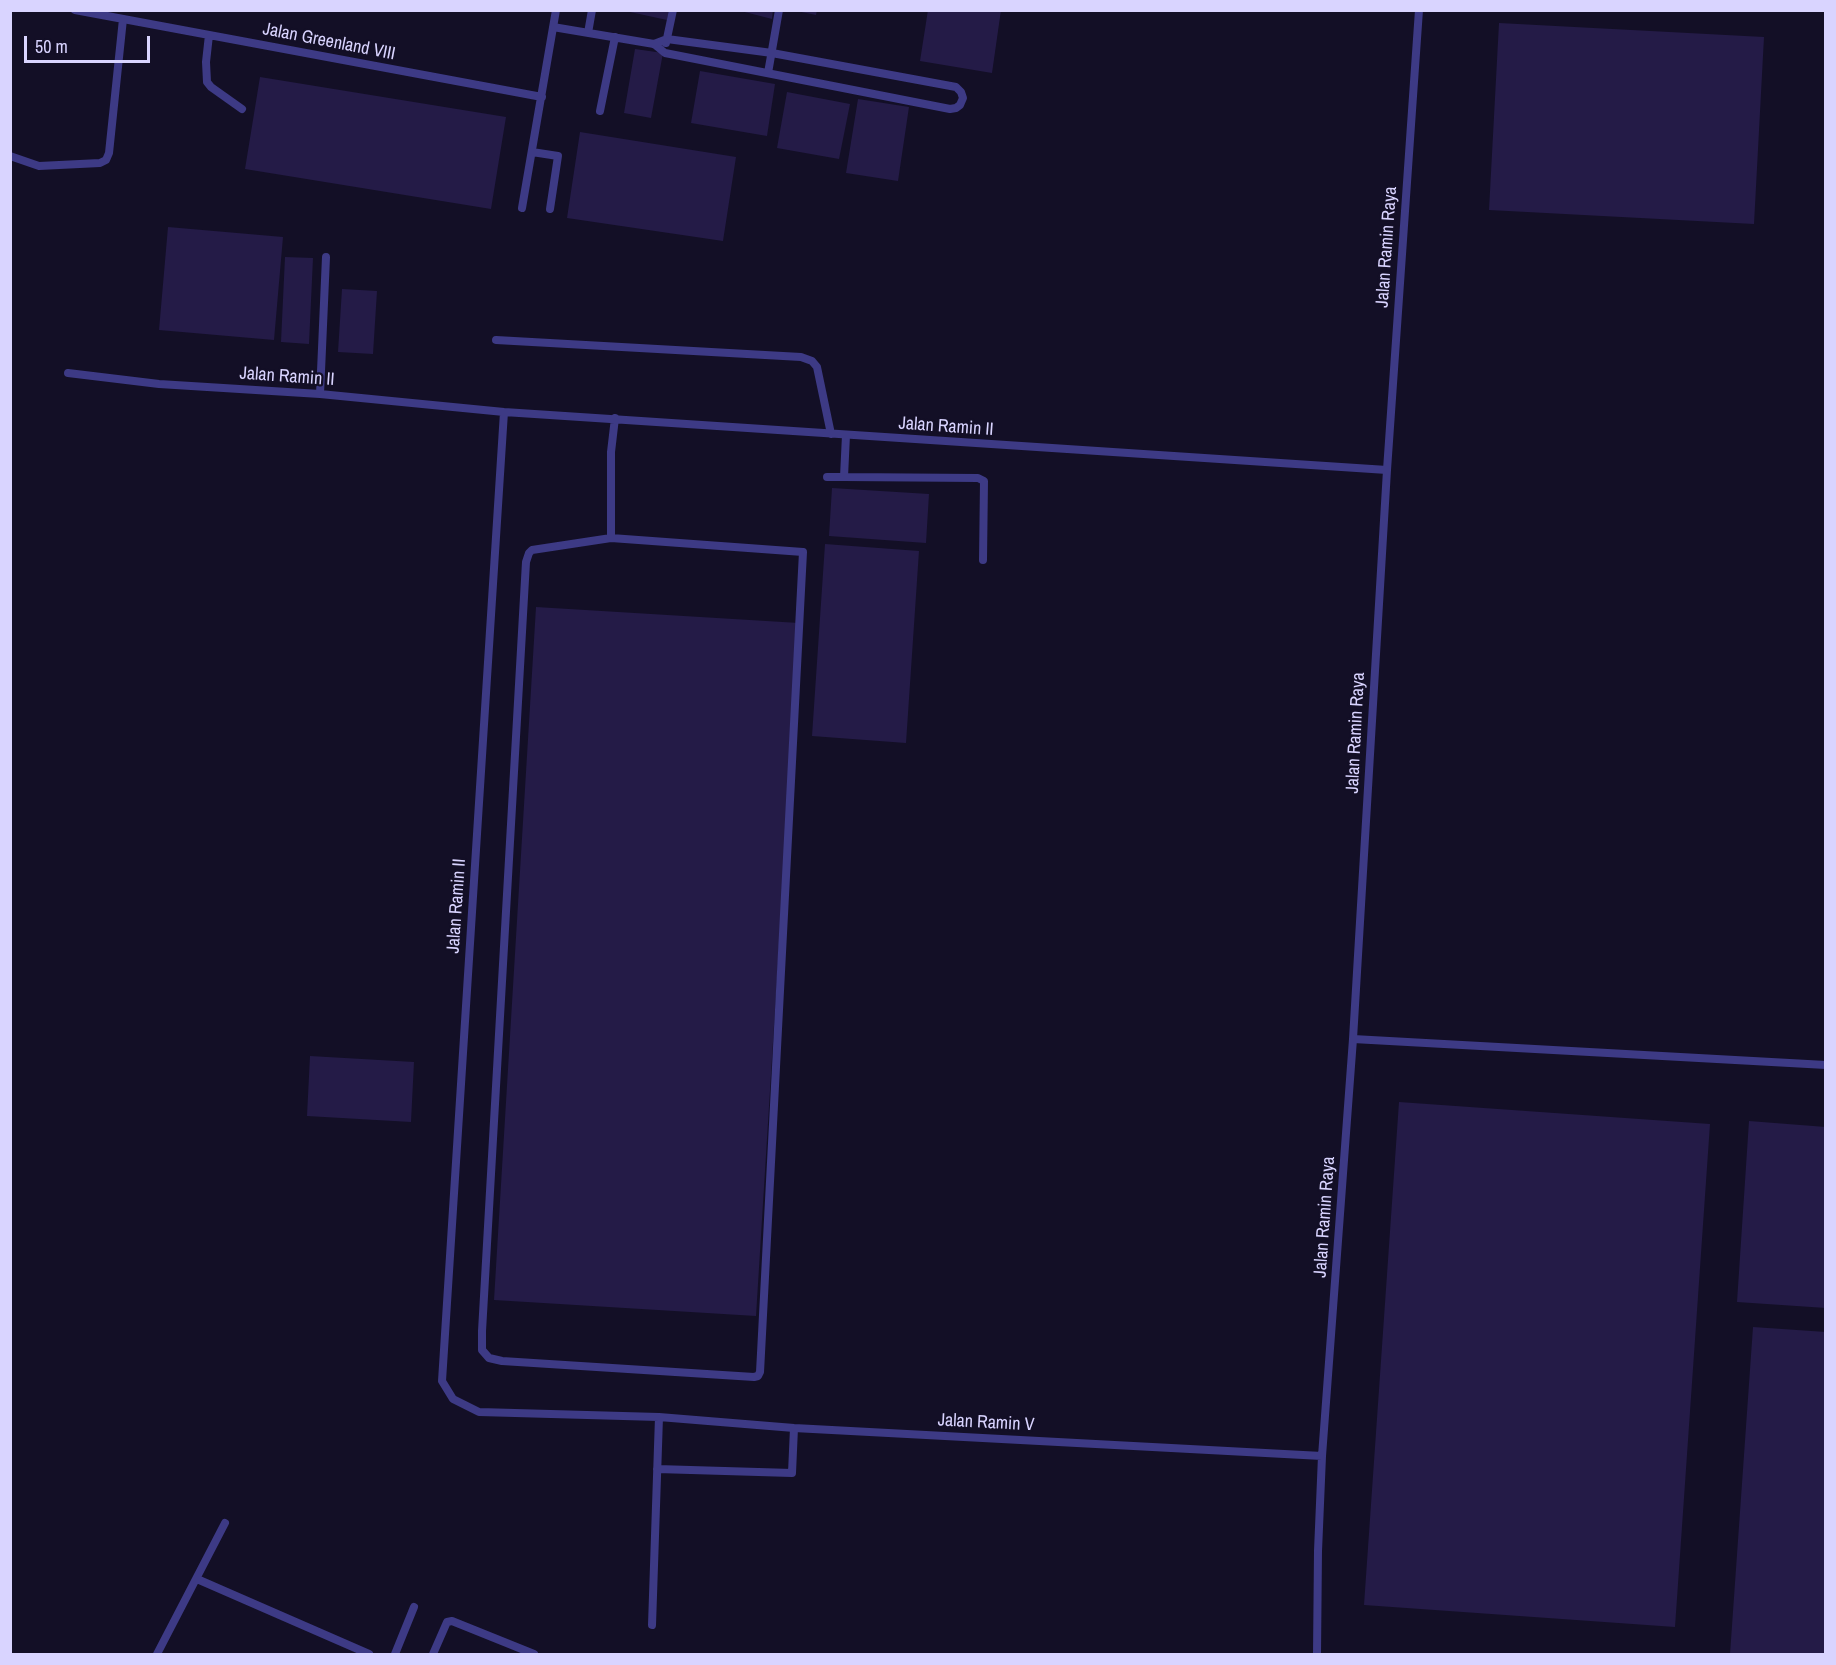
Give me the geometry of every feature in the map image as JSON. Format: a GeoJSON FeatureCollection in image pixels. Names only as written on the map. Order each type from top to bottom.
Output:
{"type":"FeatureCollection","features":[{"type":"Feature","properties":{"kind":"lane","name":"Jalan Greenland VIII"},"geometry":{"type":"LineString","coordinates":[[75,10],[542,97]]}},
{"type":"Feature","properties":{"kind":"lane"},"geometry":{"type":"LineString","coordinates":[[522,208],[556,10]]}},
{"type":"Feature","properties":{"kind":"lane"},"geometry":{"type":"LineString","coordinates":[[588,33],[592,10]]}},
{"type":"Feature","properties":{"kind":"lane"},"geometry":{"type":"LineString","coordinates":[[665,53],[673,10]]}},
{"type":"Feature","properties":{"kind":"lane"},"geometry":{"type":"LineString","coordinates":[[768,73],[779,10]]}},
{"type":"Feature","properties":{"kind":"lane","name":"Jalan Ramin Raya"},"geometry":{"type":"LineString","coordinates":[[1322,1456],[1353,1039],[1387,470],[1419,10]]}},
{"type":"Feature","properties":{"kind":"lane"},"geometry":{"type":"LineString","coordinates":[[10,156],[39,166],[100,163],[106,160],[109,153],[123,19]]}},
{"type":"Feature","properties":{"kind":"lane"},"geometry":{"type":"LineString","coordinates":[[554,27],[654,44],[665,53],[951,109],[960,105],[963,98],[956,87],[772,53],[667,39],[654,44]]}},
{"type":"Feature","properties":{"kind":"lane"},"geometry":{"type":"LineString","coordinates":[[209,35],[206,62],[207,82],[242,109]]}},
{"type":"Feature","properties":{"kind":"lane"},"geometry":{"type":"LineString","coordinates":[[600,111],[615,37]]}},
{"type":"Feature","properties":{"kind":"lane"},"geometry":{"type":"LineString","coordinates":[[532,152],[558,156],[550,209]]}},
{"type":"Feature","properties":{"kind":"lane"},"geometry":{"type":"LineString","coordinates":[[321,394],[326,257]]}},
{"type":"Feature","properties":{"kind":"lane"},"geometry":{"type":"LineString","coordinates":[[496,340],[801,357],[812,361],[817,367],[831,434]]}},
{"type":"Feature","properties":{"kind":"lane","name":"Jalan Ramin II"},"geometry":{"type":"LineString","coordinates":[[68,373],[159,384],[321,394],[504,412],[1387,470]]}},
{"type":"Feature","properties":{"kind":"lane","name":"Jalan Ramin II"},"geometry":{"type":"LineString","coordinates":[[453,1399],[442,1381],[504,412]]}},
{"type":"Feature","properties":{"kind":"lane"},"geometry":{"type":"LineString","coordinates":[[611,538],[611,452],[615,418]]}},
{"type":"Feature","properties":{"kind":"lane"},"geometry":{"type":"LineString","coordinates":[[844,477],[846,435]]}},
{"type":"Feature","properties":{"kind":"lane"},"geometry":{"type":"LineString","coordinates":[[827,477],[982,479],[985,485],[983,560]]}},
{"type":"Feature","properties":{"kind":"lane"},"geometry":{"type":"LineString","coordinates":[[611,538],[803,552],[760,1368],[759,1375],[754,1377],[502,1361],[489,1358],[482,1350],[526,562],[529,553],[536,549],[611,538]]}},
{"type":"Feature","properties":{"kind":"lane"},"geometry":{"type":"LineString","coordinates":[[1353,1039],[1826,1065]]}},
{"type":"Feature","properties":{"kind":"lane","name":"Jalan Ramin V"},"geometry":{"type":"LineString","coordinates":[[453,1399],[479,1412],[659,1417],[794,1428],[1322,1456]]}},
{"type":"Feature","properties":{"kind":"lane"},"geometry":{"type":"LineString","coordinates":[[652,1625],[659,1417]]}},
{"type":"Feature","properties":{"kind":"lane"},"geometry":{"type":"LineString","coordinates":[[657,1469],[792,1473],[794,1428]]}},
{"type":"Feature","properties":{"kind":"lane"},"geometry":{"type":"LineString","coordinates":[[1317,1654],[1322,1456]]}},
{"type":"Feature","properties":{"kind":"lane"},"geometry":{"type":"LineString","coordinates":[[157,1654],[225,1523]]}},
{"type":"Feature","properties":{"kind":"lane"},"geometry":{"type":"LineString","coordinates":[[197,1579],[369,1654]]}},
{"type":"Feature","properties":{"kind":"lane"},"geometry":{"type":"LineString","coordinates":[[394,1654],[414,1607]]}},
{"type":"Feature","properties":{"kind":"lane"},"geometry":{"type":"LineString","coordinates":[[433,1654],[447,1622],[452,1621],[534,1654]]}},
{"type":"Feature","properties":{"kind":"building"},"geometry":{"type":"Polygon","coordinates":[[[621,10],[669,10],[667,20],[621,10]]]}},
{"type":"Feature","properties":{"kind":"building"},"geometry":{"type":"Polygon","coordinates":[[[737,10],[773,10],[772,19],[737,10]]]}},
{"type":"Feature","properties":{"kind":"building"},"geometry":{"type":"Polygon","coordinates":[[[792,10],[817,10],[816,15],[792,10]]]}},
{"type":"Feature","properties":{"kind":"building"},"geometry":{"type":"Polygon","coordinates":[[[928,10],[1001,10],[992,73],[920,61],[928,10]]]}},
{"type":"Feature","properties":{"kind":"building"},"geometry":{"type":"Polygon","coordinates":[[[1499,23],[1764,37],[1754,224],[1489,210],[1499,23]]]}},
{"type":"Feature","properties":{"kind":"building"},"geometry":{"type":"Polygon","coordinates":[[[635,49],[663,53],[651,118],[624,113],[635,49]]]}},
{"type":"Feature","properties":{"kind":"building"},"geometry":{"type":"Polygon","coordinates":[[[700,71],[775,84],[767,136],[691,123],[700,71]]]}},
{"type":"Feature","properties":{"kind":"building"},"geometry":{"type":"Polygon","coordinates":[[[260,77],[506,117],[491,209],[245,169],[260,77]]]}},
{"type":"Feature","properties":{"kind":"building"},"geometry":{"type":"Polygon","coordinates":[[[787,92],[850,104],[839,159],[777,148],[787,92]]]}},
{"type":"Feature","properties":{"kind":"building"},"geometry":{"type":"Polygon","coordinates":[[[858,99],[909,107],[898,181],[846,173],[858,99]]]}},
{"type":"Feature","properties":{"kind":"building"},"geometry":{"type":"Polygon","coordinates":[[[580,132],[736,157],[723,241],[567,218],[580,132]]]}},
{"type":"Feature","properties":{"kind":"building"},"geometry":{"type":"Polygon","coordinates":[[[168,227],[283,237],[274,340],[159,330],[168,227]]]}},
{"type":"Feature","properties":{"kind":"building"},"geometry":{"type":"Polygon","coordinates":[[[285,257],[313,258],[309,344],[281,342],[285,257]]]}},
{"type":"Feature","properties":{"kind":"building"},"geometry":{"type":"Polygon","coordinates":[[[342,289],[377,291],[373,354],[338,352],[342,289]]]}},
{"type":"Feature","properties":{"kind":"building"},"geometry":{"type":"Polygon","coordinates":[[[832,488],[929,494],[926,543],[829,536],[832,488]]]}},
{"type":"Feature","properties":{"kind":"building"},"geometry":{"type":"Polygon","coordinates":[[[825,544],[919,551],[906,743],[812,736],[825,544]]]}},
{"type":"Feature","properties":{"kind":"building"},"geometry":{"type":"Polygon","coordinates":[[[536,607],[799,623],[756,1316],[494,1300],[536,607]]]}},
{"type":"Feature","properties":{"kind":"building"},"geometry":{"type":"Polygon","coordinates":[[[310,1056],[414,1062],[411,1122],[307,1116],[310,1056]]]}},
{"type":"Feature","properties":{"kind":"building"},"geometry":{"type":"Polygon","coordinates":[[[1399,1102],[1710,1124],[1675,1627],[1364,1605],[1399,1102]]]}},
{"type":"Feature","properties":{"kind":"building"},"geometry":{"type":"Polygon","coordinates":[[[1749,1121],[1826,1127],[1826,1308],[1737,1302],[1749,1121]]]}},
{"type":"Feature","properties":{"kind":"building"},"geometry":{"type":"Polygon","coordinates":[[[1753,1327],[1826,1332],[1826,1654],[1730,1654],[1753,1327]]]}}]}
